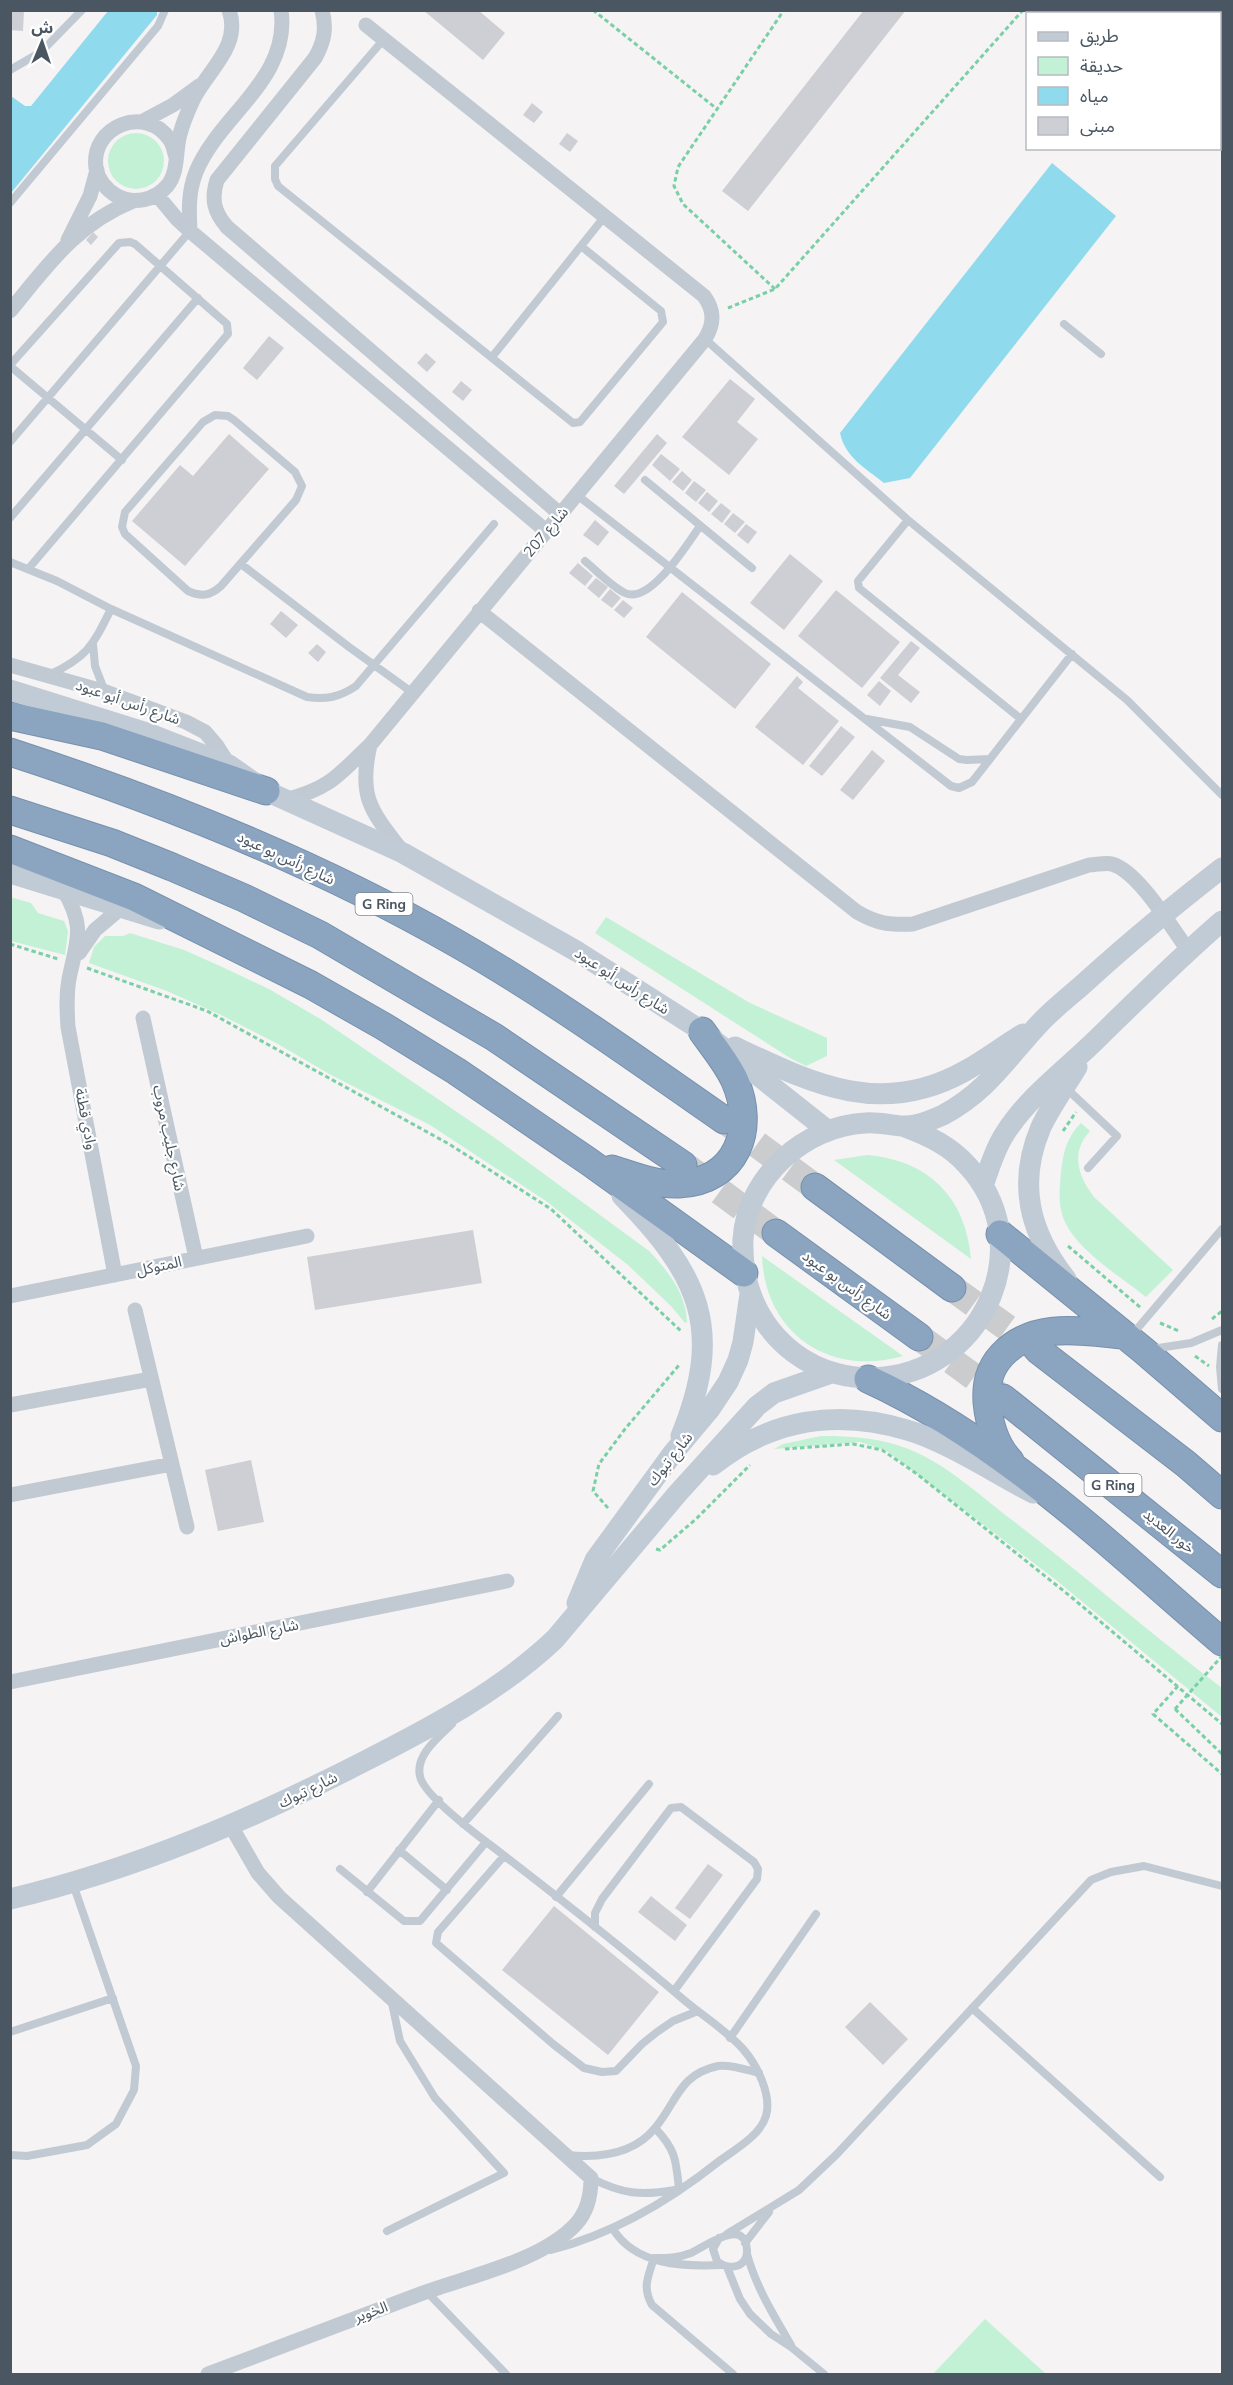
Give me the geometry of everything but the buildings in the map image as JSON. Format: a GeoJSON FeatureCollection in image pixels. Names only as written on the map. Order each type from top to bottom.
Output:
{"type":"FeatureCollection","features":[{"type":"Feature","properties":{"kind":"highway"},"geometry":{"type":"LineString","coordinates":[[10,717],[102,736],[277,795]]}},
{"type":"Feature","properties":{"kind":"highway","name":"شارع رأس بو عبود"},"geometry":{"type":"LineString","coordinates":[[10,752],[189,815],[274,852],[387,906],[456,943],[589,1026],[724,1120]]}},
{"type":"Feature","properties":{"kind":"highway"},"geometry":{"type":"LineString","coordinates":[[10,810],[112,843],[152,859],[244,898],[320,935],[494,1037],[684,1165]]}},
{"type":"Feature","properties":{"kind":"highway"},"geometry":{"type":"LineString","coordinates":[[10,849],[134,897],[312,985],[383,1026],[456,1071],[588,1161],[747,1284]]}},
{"type":"Feature","properties":{"kind":"highway"},"geometry":{"type":"LineString","coordinates":[[588,1161],[660,1183],[677,1184],[691,1183],[710,1176],[723,1168],[733,1157],[742,1138],[743,1103],[734,1078],[702,1031]]}},
{"type":"Feature","properties":{"kind":"highway"},"geometry":{"type":"LineString","coordinates":[[815,1187],[952,1288]]}},
{"type":"Feature","properties":{"kind":"highway","name":"شارع رأس بو عبود"},"geometry":{"type":"LineString","coordinates":[[776,1233],[919,1337]]}},
{"type":"Feature","properties":{"kind":"highway"},"geometry":{"type":"LineString","coordinates":[[1000,1234],[1132,1341],[1222,1418]]}},
{"type":"Feature","properties":{"kind":"highway"},"geometry":{"type":"LineString","coordinates":[[1021,1472],[1004,1454],[993,1433],[986,1384],[996,1362],[1012,1344],[1033,1334],[1055,1330],[1132,1341]]}},
{"type":"Feature","properties":{"kind":"highway"},"geometry":{"type":"LineString","coordinates":[[1038,1350],[1186,1464],[1222,1495]]}},
{"type":"Feature","properties":{"kind":"highway"},"geometry":{"type":"LineString","coordinates":[[868,1379],[929,1410],[1021,1472],[1222,1642]]}},
{"type":"Feature","properties":{"kind":"highway","name":"خور العديد"},"geometry":{"type":"LineString","coordinates":[[1003,1398],[1222,1574]]}},
{"type":"Feature","properties":{"kind":"street"},"geometry":{"type":"LineString","coordinates":[[96,170],[101,182],[110,192],[121,198],[133,201],[146,200],[162,190],[176,167],[176,157],[185,118],[201,84],[226,52],[230,37],[229,10]]}},
{"type":"Feature","properties":{"kind":"street"},"geometry":{"type":"LineString","coordinates":[[190,231],[189,200],[202,159],[266,76],[276,58],[282,32],[281,10]]}},
{"type":"Feature","properties":{"kind":"street"},"geometry":{"type":"LineString","coordinates":[[322,10],[326,29],[321,48],[315,58],[218,180],[214,200],[220,219],[560,514]]}},
{"type":"Feature","properties":{"kind":"street"},"geometry":{"type":"LineString","coordinates":[[366,25],[704,296],[710,304],[712,314]]}},
{"type":"Feature","properties":{"kind":"street"},"geometry":{"type":"LineString","coordinates":[[143,122],[173,105],[201,84]]}},
{"type":"Feature","properties":{"kind":"street"},"geometry":{"type":"LineString","coordinates":[[65,246],[90,196],[99,144],[107,133],[117,125],[130,121],[143,122],[159,128],[165,134],[170,140],[176,157]]}},
{"type":"Feature","properties":{"kind":"street"},"geometry":{"type":"LineString","coordinates":[[162,190],[189,200]]}},
{"type":"Feature","properties":{"kind":"street"},"geometry":{"type":"LineString","coordinates":[[162,190],[177,219],[190,231],[546,531]]}},
{"type":"Feature","properties":{"kind":"street"},"geometry":{"type":"LineString","coordinates":[[10,311],[65,246],[104,214],[133,201]]}},
{"type":"Feature","properties":{"kind":"street","name":"شارع 207"},"geometry":{"type":"LineString","coordinates":[[370,745],[705,339],[710,331],[712,314]]}},
{"type":"Feature","properties":{"kind":"street"},"geometry":{"type":"LineString","coordinates":[[479,611],[848,904],[875,922],[895,925],[913,924],[1089,865],[1111,863],[1126,871],[1139,883],[1188,950]]}},
{"type":"Feature","properties":{"kind":"street","name":"شارع رأس أبو عبود"},"geometry":{"type":"LineString","coordinates":[[10,665],[106,692],[186,722],[205,732],[229,765]]}},
{"type":"Feature","properties":{"kind":"street","name":"شارع رأس أبو عبود"},"geometry":{"type":"LineString","coordinates":[[10,690],[150,734],[229,765],[277,795],[403,853],[578,952],[702,1031],[827,1130]]}},
{"type":"Feature","properties":{"kind":"street"},"geometry":{"type":"LineString","coordinates":[[277,795],[310,794],[327,785],[370,745]]}},
{"type":"Feature","properties":{"kind":"street","name":"شارع رأس أبو عبود"},"geometry":{"type":"LineString","coordinates":[[370,745],[364,780],[367,795],[383,826],[403,853]]}},
{"type":"Feature","properties":{"kind":"street"},"geometry":{"type":"LineString","coordinates":[[905,1127],[938,1118],[964,1103],[996,1075],[1041,1022],[1161,915],[1222,868]]}},
{"type":"Feature","properties":{"kind":"street"},"geometry":{"type":"LineString","coordinates":[[10,873],[211,936]]}},
{"type":"Feature","properties":{"kind":"street","name":"وادي قطنة"},"geometry":{"type":"LineString","coordinates":[[63,888],[73,904],[78,922],[79,940],[67,1004],[68,1027],[115,1275]]}},
{"type":"Feature","properties":{"kind":"street","name":"وادي قطنة"},"geometry":{"type":"LineString","coordinates":[[74,963],[84,943],[95,930],[121,908]]}},
{"type":"Feature","properties":{"kind":"street"},"geometry":{"type":"LineString","coordinates":[[983,1186],[991,1161],[1003,1136],[1020,1113],[1046,1085],[1089,1048],[1188,950],[1222,921]]}},
{"type":"Feature","properties":{"kind":"street","name":"شارع جليب مروب"},"geometry":{"type":"LineString","coordinates":[[143,1018],[196,1258]]}},
{"type":"Feature","properties":{"kind":"street"},"geometry":{"type":"LineString","coordinates":[[702,1031],[808,1080],[839,1090],[869,1093],[906,1092],[944,1080],[964,1071],[1041,1022]]}},
{"type":"Feature","properties":{"kind":"street"},"geometry":{"type":"LineString","coordinates":[[1087,1305],[1052,1262],[1043,1246],[1029,1205],[1029,1173],[1042,1125],[1089,1048]]}},
{"type":"Feature","properties":{"kind":"street"},"geometry":{"type":"LineString","coordinates":[[862,1123],[884,1123],[905,1127],[928,1136],[950,1149],[968,1166],[983,1186],[994,1209],[1000,1234],[999,1271],[988,1306],[968,1337],[939,1360],[905,1375],[868,1379],[831,1373],[804,1361],[781,1343],[763,1321],[747,1284],[743,1237],[752,1202],[770,1172],[796,1147],[827,1130],[862,1123]]}},
{"type":"Feature","properties":{"kind":"street"},"geometry":{"type":"LineString","coordinates":[[588,1161],[666,1244],[682,1268],[700,1316],[703,1355],[700,1374],[692,1405],[673,1453]]}},
{"type":"Feature","properties":{"kind":"street","name":"المتوكل"},"geometry":{"type":"LineString","coordinates":[[10,1296],[307,1236]]}},
{"type":"Feature","properties":{"kind":"street","name":"شارع تبوك"},"geometry":{"type":"LineString","coordinates":[[572,1618],[594,1560],[673,1453],[710,1409],[728,1382],[743,1342],[747,1284]]}},
{"type":"Feature","properties":{"kind":"street"},"geometry":{"type":"LineString","coordinates":[[135,1310],[187,1527]]}},
{"type":"Feature","properties":{"kind":"street","name":"شارع تبوك"},"geometry":{"type":"LineString","coordinates":[[10,1899],[73,1884],[139,1863],[231,1826],[314,1788],[413,1737],[473,1701],[532,1660],[555,1639],[678,1493],[757,1406],[774,1393],[831,1373]]}},
{"type":"Feature","properties":{"kind":"street"},"geometry":{"type":"LineString","coordinates":[[10,1405],[151,1378]]}},
{"type":"Feature","properties":{"kind":"street"},"geometry":{"type":"LineString","coordinates":[[678,1493],[718,1461],[746,1443],[773,1430],[837,1418],[873,1422],[909,1430],[1072,1514]]}},
{"type":"Feature","properties":{"kind":"street"},"geometry":{"type":"LineString","coordinates":[[10,1495],[172,1464]]}},
{"type":"Feature","properties":{"kind":"street","name":"شارع الطواش"},"geometry":{"type":"LineString","coordinates":[[10,1682],[507,1581]]}},
{"type":"Feature","properties":{"kind":"street"},"geometry":{"type":"LineString","coordinates":[[231,1826],[258,1873],[279,1897],[591,2178]]}},
{"type":"Feature","properties":{"kind":"street","name":"الخوير"},"geometry":{"type":"LineString","coordinates":[[208,2374],[535,2254],[576,2224],[585,2211],[591,2195],[591,2178]]}},
{"type":"Feature","properties":{"kind":"lane"},"geometry":{"type":"LineString","coordinates":[[10,70],[46,47],[82,10]]}},
{"type":"Feature","properties":{"kind":"lane"},"geometry":{"type":"LineString","coordinates":[[10,203],[139,50],[158,26],[165,10]]}},
{"type":"Feature","properties":{"kind":"lane"},"geometry":{"type":"LineString","coordinates":[[384,39],[275,166],[275,179],[278,186],[573,423],[580,422],[660,327],[663,317],[661,311],[581,246]]}},
{"type":"Feature","properties":{"kind":"lane"},"geometry":{"type":"LineString","coordinates":[[492,357],[605,216]]}},
{"type":"Feature","properties":{"kind":"lane"},"geometry":{"type":"LineString","coordinates":[[10,442],[190,231]]}},
{"type":"Feature","properties":{"kind":"lane"},"geometry":{"type":"LineString","coordinates":[[29,568],[122,460],[228,334],[227,324],[135,244],[119,243],[10,366],[122,460]]}},
{"type":"Feature","properties":{"kind":"lane"},"geometry":{"type":"LineString","coordinates":[[10,518],[198,298]]}},
{"type":"Feature","properties":{"kind":"lane"},"geometry":{"type":"LineString","coordinates":[[1064,324],[1101,354]]}},
{"type":"Feature","properties":{"kind":"lane"},"geometry":{"type":"LineString","coordinates":[[705,339],[908,520],[1128,700],[1222,795]]}},
{"type":"Feature","properties":{"kind":"lane"},"geometry":{"type":"LineString","coordinates":[[215,415],[228,416],[234,420],[295,472],[302,486],[296,500],[242,564],[214,592],[196,595],[188,591],[125,534],[122,527],[124,512],[203,422],[215,415]]}},
{"type":"Feature","properties":{"kind":"lane"},"geometry":{"type":"LineString","coordinates":[[645,480],[752,568]]}},
{"type":"Feature","properties":{"kind":"lane"},"geometry":{"type":"LineString","coordinates":[[577,495],[951,786],[959,788],[972,782],[1072,654]]}},
{"type":"Feature","properties":{"kind":"lane"},"geometry":{"type":"LineString","coordinates":[[908,520],[858,581],[859,588],[1021,719]]}},
{"type":"Feature","properties":{"kind":"lane"},"geometry":{"type":"LineString","coordinates":[[10,562],[29,568],[111,609],[308,697],[328,698],[347,692],[356,686],[494,524]]}},
{"type":"Feature","properties":{"kind":"lane"},"geometry":{"type":"LineString","coordinates":[[585,561],[626,593],[637,594],[646,591],[669,568],[700,526]]}},
{"type":"Feature","properties":{"kind":"lane"},"geometry":{"type":"LineString","coordinates":[[242,564],[413,693]]}},
{"type":"Feature","properties":{"kind":"lane"},"geometry":{"type":"LineString","coordinates":[[48,676],[69,665],[93,644],[111,609]]}},
{"type":"Feature","properties":{"kind":"lane"},"geometry":{"type":"LineString","coordinates":[[93,644],[95,666],[106,692]]}},
{"type":"Feature","properties":{"kind":"lane"},"geometry":{"type":"LineString","coordinates":[[865,719],[910,727],[959,759],[990,759]]}},
{"type":"Feature","properties":{"kind":"lane"},"geometry":{"type":"LineString","coordinates":[[1064,1087],[1117,1136],[1088,1168]]}},
{"type":"Feature","properties":{"kind":"lane"},"geometry":{"type":"LineString","coordinates":[[1132,1341],[1149,1314],[1222,1229]]}},
{"type":"Feature","properties":{"kind":"lane"},"geometry":{"type":"LineString","coordinates":[[1132,1341],[1191,1343],[1222,1330]]}},
{"type":"Feature","properties":{"kind":"lane"},"geometry":{"type":"LineString","coordinates":[[1222,1345],[1220,1367],[1222,1389]]}},
{"type":"Feature","properties":{"kind":"lane"},"geometry":{"type":"LineString","coordinates":[[473,1701],[430,1747],[420,1764],[420,1776],[427,1789],[463,1824],[595,1927],[743,2049],[759,2073],[767,2101],[766,2115],[760,2129],[680,2189],[613,2229],[576,2243],[535,2254]]}},
{"type":"Feature","properties":{"kind":"lane"},"geometry":{"type":"LineString","coordinates":[[463,1824],[558,1716]]}},
{"type":"Feature","properties":{"kind":"lane"},"geometry":{"type":"LineString","coordinates":[[556,1897],[649,1784]]}},
{"type":"Feature","properties":{"kind":"lane"},"geometry":{"type":"LineString","coordinates":[[367,1893],[439,1800]]}},
{"type":"Feature","properties":{"kind":"lane"},"geometry":{"type":"LineString","coordinates":[[595,1927],[595,1913],[602,1899],[671,1808],[681,1807],[754,1862],[758,1869],[757,1880],[674,1991]]}},
{"type":"Feature","properties":{"kind":"lane"},"geometry":{"type":"LineString","coordinates":[[340,1869],[404,1921],[420,1921],[486,1842]]}},
{"type":"Feature","properties":{"kind":"lane"},"geometry":{"type":"LineString","coordinates":[[399,1850],[447,1890]]}},
{"type":"Feature","properties":{"kind":"lane"},"geometry":{"type":"LineString","coordinates":[[504,1856],[438,1932],[436,1943],[553,2044],[584,2067],[602,2072],[616,2071],[657,2032],[673,2021],[698,2011]]}},
{"type":"Feature","properties":{"kind":"lane"},"geometry":{"type":"LineString","coordinates":[[654,2259],[674,2258],[689,2253],[723,2236],[799,2190],[837,2154],[1091,1880],[1111,1872],[1144,1866],[1222,1886]]}},
{"type":"Feature","properties":{"kind":"lane"},"geometry":{"type":"LineString","coordinates":[[10,2155],[27,2156],[87,2145],[116,2124],[134,2090],[136,2066],[73,1884]]}},
{"type":"Feature","properties":{"kind":"lane"},"geometry":{"type":"LineString","coordinates":[[730,2038],[816,1914]]}},
{"type":"Feature","properties":{"kind":"lane"},"geometry":{"type":"LineString","coordinates":[[10,2032],[113,1998]]}},
{"type":"Feature","properties":{"kind":"lane"},"geometry":{"type":"LineString","coordinates":[[387,2231],[504,2173],[435,2098],[400,2041],[392,1998]]}},
{"type":"Feature","properties":{"kind":"lane"},"geometry":{"type":"LineString","coordinates":[[972,2008],[1160,2177]]}},
{"type":"Feature","properties":{"kind":"lane"},"geometry":{"type":"LineString","coordinates":[[565,2155],[591,2157],[633,2148],[655,2128],[672,2099],[694,2074],[720,2066],[759,2073]]}},
{"type":"Feature","properties":{"kind":"lane"},"geometry":{"type":"LineString","coordinates":[[655,2128],[670,2144],[677,2163],[680,2189]]}},
{"type":"Feature","properties":{"kind":"lane"},"geometry":{"type":"LineString","coordinates":[[591,2178],[613,2189],[635,2193],[657,2193],[680,2189]]}},
{"type":"Feature","properties":{"kind":"lane"},"geometry":{"type":"LineString","coordinates":[[745,2243],[753,2229],[776,2204]]}},
{"type":"Feature","properties":{"kind":"lane"},"geometry":{"type":"LineString","coordinates":[[613,2229],[621,2243],[636,2253],[679,2266],[738,2266],[747,2253]]}},
{"type":"Feature","properties":{"kind":"lane"},"geometry":{"type":"LineString","coordinates":[[791,2347],[770,2312],[750,2266],[745,2243],[737,2235],[723,2236],[713,2249],[717,2261],[724,2266],[750,2314],[771,2334],[824,2374]]}},
{"type":"Feature","properties":{"kind":"lane"},"geometry":{"type":"LineString","coordinates":[[654,2259],[646,2282],[646,2294],[652,2305],[733,2374]]}},
{"type":"Feature","properties":{"kind":"lane"},"geometry":{"type":"LineString","coordinates":[[427,2292],[506,2374]]}},
{"type":"Feature","properties":{"kind":"path"},"geometry":{"type":"LineString","coordinates":[[593,10],[717,109]]}},
{"type":"Feature","properties":{"kind":"path"},"geometry":{"type":"LineString","coordinates":[[775,289],[683,204],[676,193],[675,179],[678,167],[783,10]]}},
{"type":"Feature","properties":{"kind":"path"},"geometry":{"type":"LineString","coordinates":[[712,314],[775,289],[1023,10]]}},
{"type":"Feature","properties":{"kind":"path"},"geometry":{"type":"LineString","coordinates":[[10,944],[74,963],[207,1011],[449,1144],[551,1209],[687,1338]]}},
{"type":"Feature","properties":{"kind":"path"},"geometry":{"type":"LineString","coordinates":[[1060,1134],[1082,1104]]}},
{"type":"Feature","properties":{"kind":"path"},"geometry":{"type":"LineString","coordinates":[[1068,1246],[1164,1326],[1178,1331],[1188,1331]]}},
{"type":"Feature","properties":{"kind":"path"},"geometry":{"type":"LineString","coordinates":[[1204,1326],[1222,1311]]}},
{"type":"Feature","properties":{"kind":"path"},"geometry":{"type":"LineString","coordinates":[[621,1522],[593,1491],[599,1464],[625,1429],[682,1363]]}},
{"type":"Feature","properties":{"kind":"path"},"geometry":{"type":"LineString","coordinates":[[782,1449],[853,1444],[882,1450],[917,1474],[1222,1724]]}},
{"type":"Feature","properties":{"kind":"path"},"geometry":{"type":"LineString","coordinates":[[638,1540],[660,1550],[696,1519],[751,1464]]}},
{"type":"Feature","properties":{"kind":"path"},"geometry":{"type":"LineString","coordinates":[[1222,1656],[1175,1709],[1222,1754]]}},
{"type":"Feature","properties":{"kind":"path"},"geometry":{"type":"LineString","coordinates":[[1178,1686],[1153,1714],[1222,1774]]}},
{"type":"Feature","properties":{"kind":"green space"},"geometry":{"type":"Polygon","coordinates":[[[136,133],[156,141],[164,161],[156,181],[136,189],[116,181],[108,161],[116,141],[136,133]]]}},
{"type":"Feature","properties":{"kind":"green space"},"geometry":{"type":"Polygon","coordinates":[[[10,897],[31,903],[38,913],[64,921],[68,931],[65,955],[11,941],[10,897]]]}},
{"type":"Feature","properties":{"kind":"green space"},"geometry":{"type":"Polygon","coordinates":[[[606,917],[750,1003],[827,1038],[827,1056],[806,1066],[790,1058],[595,933],[606,917]]]}},
{"type":"Feature","properties":{"kind":"green space"},"geometry":{"type":"Polygon","coordinates":[[[130,933],[184,950],[269,989],[322,1020],[495,1138],[649,1251],[663,1266],[680,1292],[687,1322],[685,1323],[671,1306],[628,1265],[546,1201],[430,1125],[331,1075],[223,1016],[167,991],[89,963],[94,947],[105,936],[123,936],[130,933]]]}},
{"type":"Feature","properties":{"kind":"green space"},"geometry":{"type":"Polygon","coordinates":[[[1081,1123],[1090,1131],[1084,1139],[1078,1156],[1080,1173],[1088,1189],[1173,1270],[1146,1297],[1086,1249],[1075,1238],[1062,1214],[1060,1193],[1063,1158],[1069,1139],[1081,1123]]]}},
{"type":"Feature","properties":{"kind":"green space"},"geometry":{"type":"Polygon","coordinates":[[[867,1155],[889,1158],[909,1165],[926,1174],[940,1186],[952,1201],[961,1218],[968,1237],[971,1259],[834,1160],[867,1155]]]}},
{"type":"Feature","properties":{"kind":"green space"},"geometry":{"type":"Polygon","coordinates":[[[762,1256],[903,1356],[876,1361],[851,1360],[827,1354],[806,1343],[789,1327],[775,1307],[766,1284],[762,1256]]]}},
{"type":"Feature","properties":{"kind":"green space"},"geometry":{"type":"Polygon","coordinates":[[[821,1436],[855,1437],[889,1443],[924,1456],[949,1471],[1222,1688],[1222,1717],[1056,1580],[887,1451],[860,1442],[774,1449],[783,1444],[821,1436]]]}},
{"type":"Feature","properties":{"kind":"green space"},"geometry":{"type":"Polygon","coordinates":[[[985,2319],[1046,2374],[933,2374],[985,2319]]]}},
{"type":"Feature","properties":{"kind":"water"},"geometry":{"type":"Polygon","coordinates":[[[108,11],[157,11],[157,15],[11,193],[11,96],[25,106],[31,106],[108,11]]]}},
{"type":"Feature","properties":{"kind":"water"},"geometry":{"type":"Polygon","coordinates":[[[1052,163],[1116,216],[910,478],[884,483],[851,455],[840,433],[1052,163]]]}},
{"type":"Feature","properties":{"kind":"tunnel"},"geometry":{"type":"LineString","coordinates":[[724,1120],[815,1187]]}},
{"type":"Feature","properties":{"kind":"tunnel"},"geometry":{"type":"LineString","coordinates":[[687,1167],[776,1233]]}},
{"type":"Feature","properties":{"kind":"tunnel"},"geometry":{"type":"LineString","coordinates":[[952,1288],[1038,1350]]}},
{"type":"Feature","properties":{"kind":"tunnel"},"geometry":{"type":"LineString","coordinates":[[919,1337],[1003,1398]]}}]}
